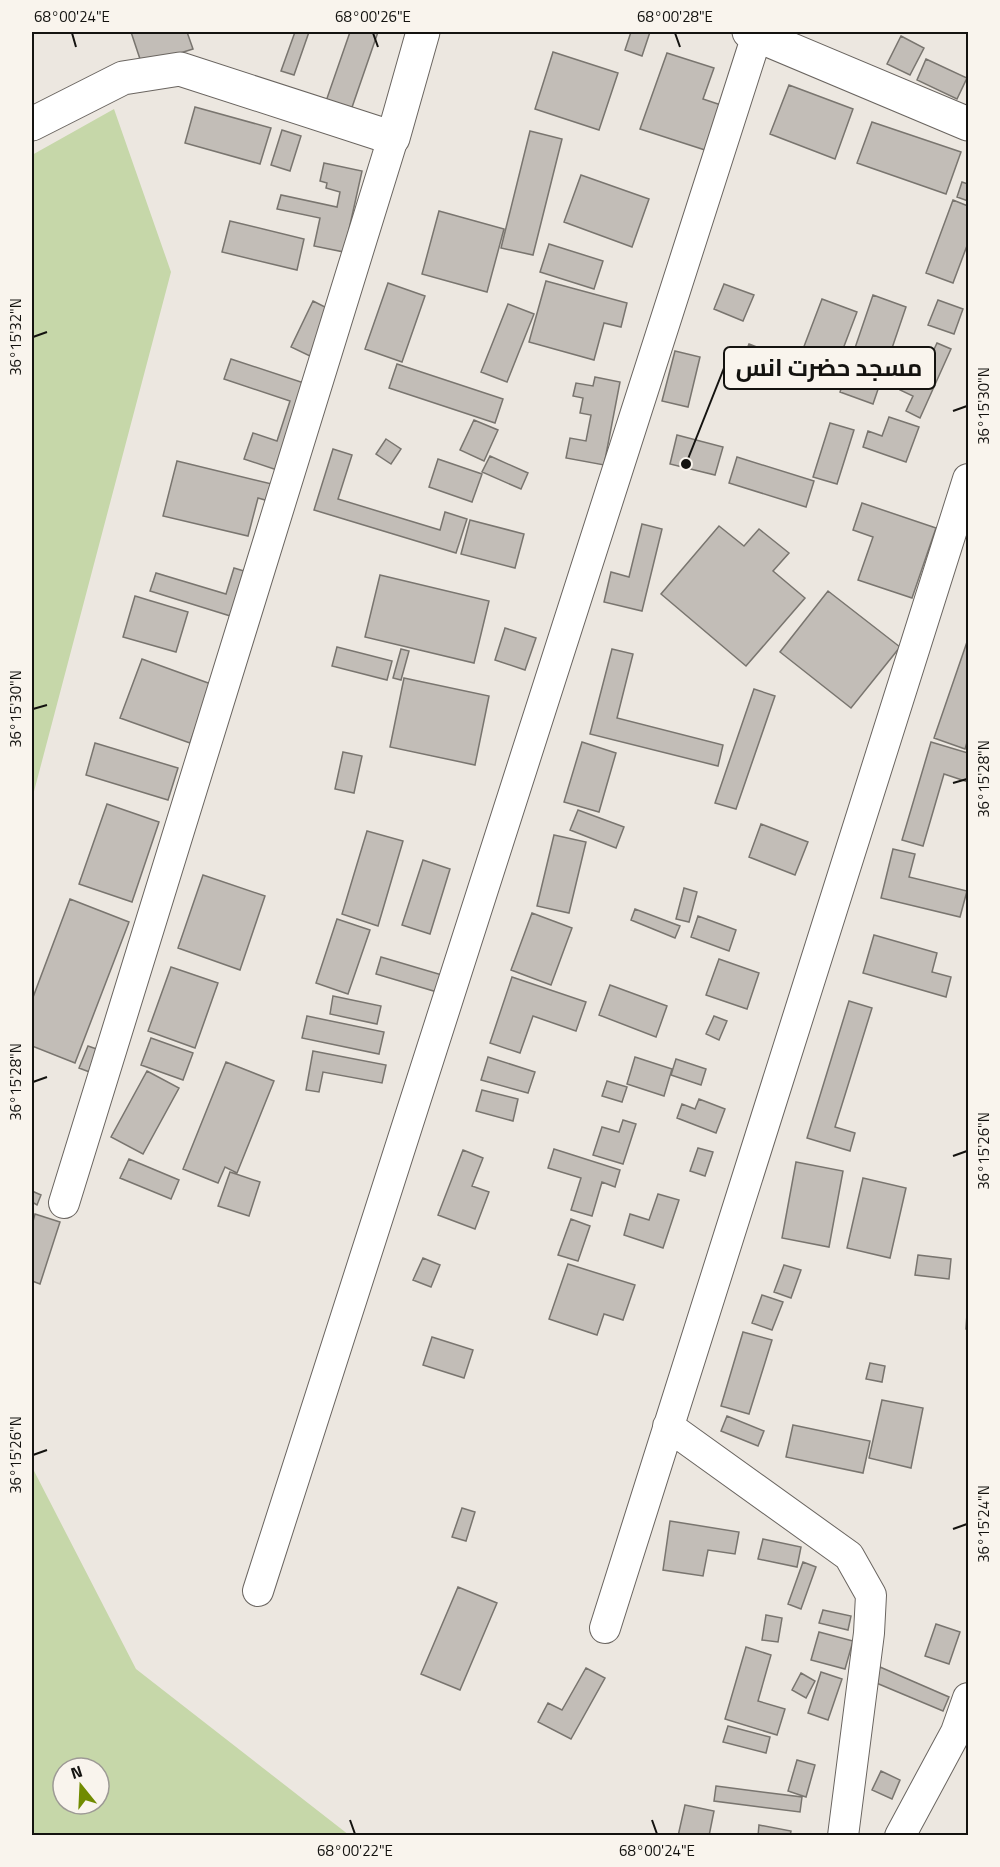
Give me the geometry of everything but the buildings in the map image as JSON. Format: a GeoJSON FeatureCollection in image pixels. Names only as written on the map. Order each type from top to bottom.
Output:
{"type":"FeatureCollection","features":[{"type":"Feature","properties":{"kind":"street"},"geometry":{"type":"LineString","coordinates":[[64,1203],[393,138],[423,32]]}},
{"type":"Feature","properties":{"kind":"street"},"geometry":{"type":"LineString","coordinates":[[258,1591],[753,34],[969,124]]}},
{"type":"Feature","properties":{"kind":"street"},"geometry":{"type":"LineString","coordinates":[[32,124],[123,78],[180,69],[393,138]]}},
{"type":"Feature","properties":{"kind":"street"},"geometry":{"type":"LineString","coordinates":[[604,1628],[969,479]]}},
{"type":"Feature","properties":{"kind":"street"},"geometry":{"type":"LineString","coordinates":[[668,1426],[849,1556],[871,1595],[869,1633],[843,1836]]}},
{"type":"Feature","properties":{"kind":"street"},"geometry":{"type":"LineString","coordinates":[[900,1836],[956,1732],[969,1698]]}},
{"type":"Feature","properties":{"kind":"green space"},"geometry":{"type":"Polygon","coordinates":[[[114,109],[171,272],[32,799],[32,155],[114,109]]]}},
{"type":"Feature","properties":{"kind":"green space"},"geometry":{"type":"Polygon","coordinates":[[[32,1467],[136,1669],[349,1835],[32,1835],[32,1467]]]}},
{"type":"Feature","properties":{"kind":"place","name":"مسجد حضرت انس"},"geometry":{"type":"Point","coordinates":[686,464]}}]}
